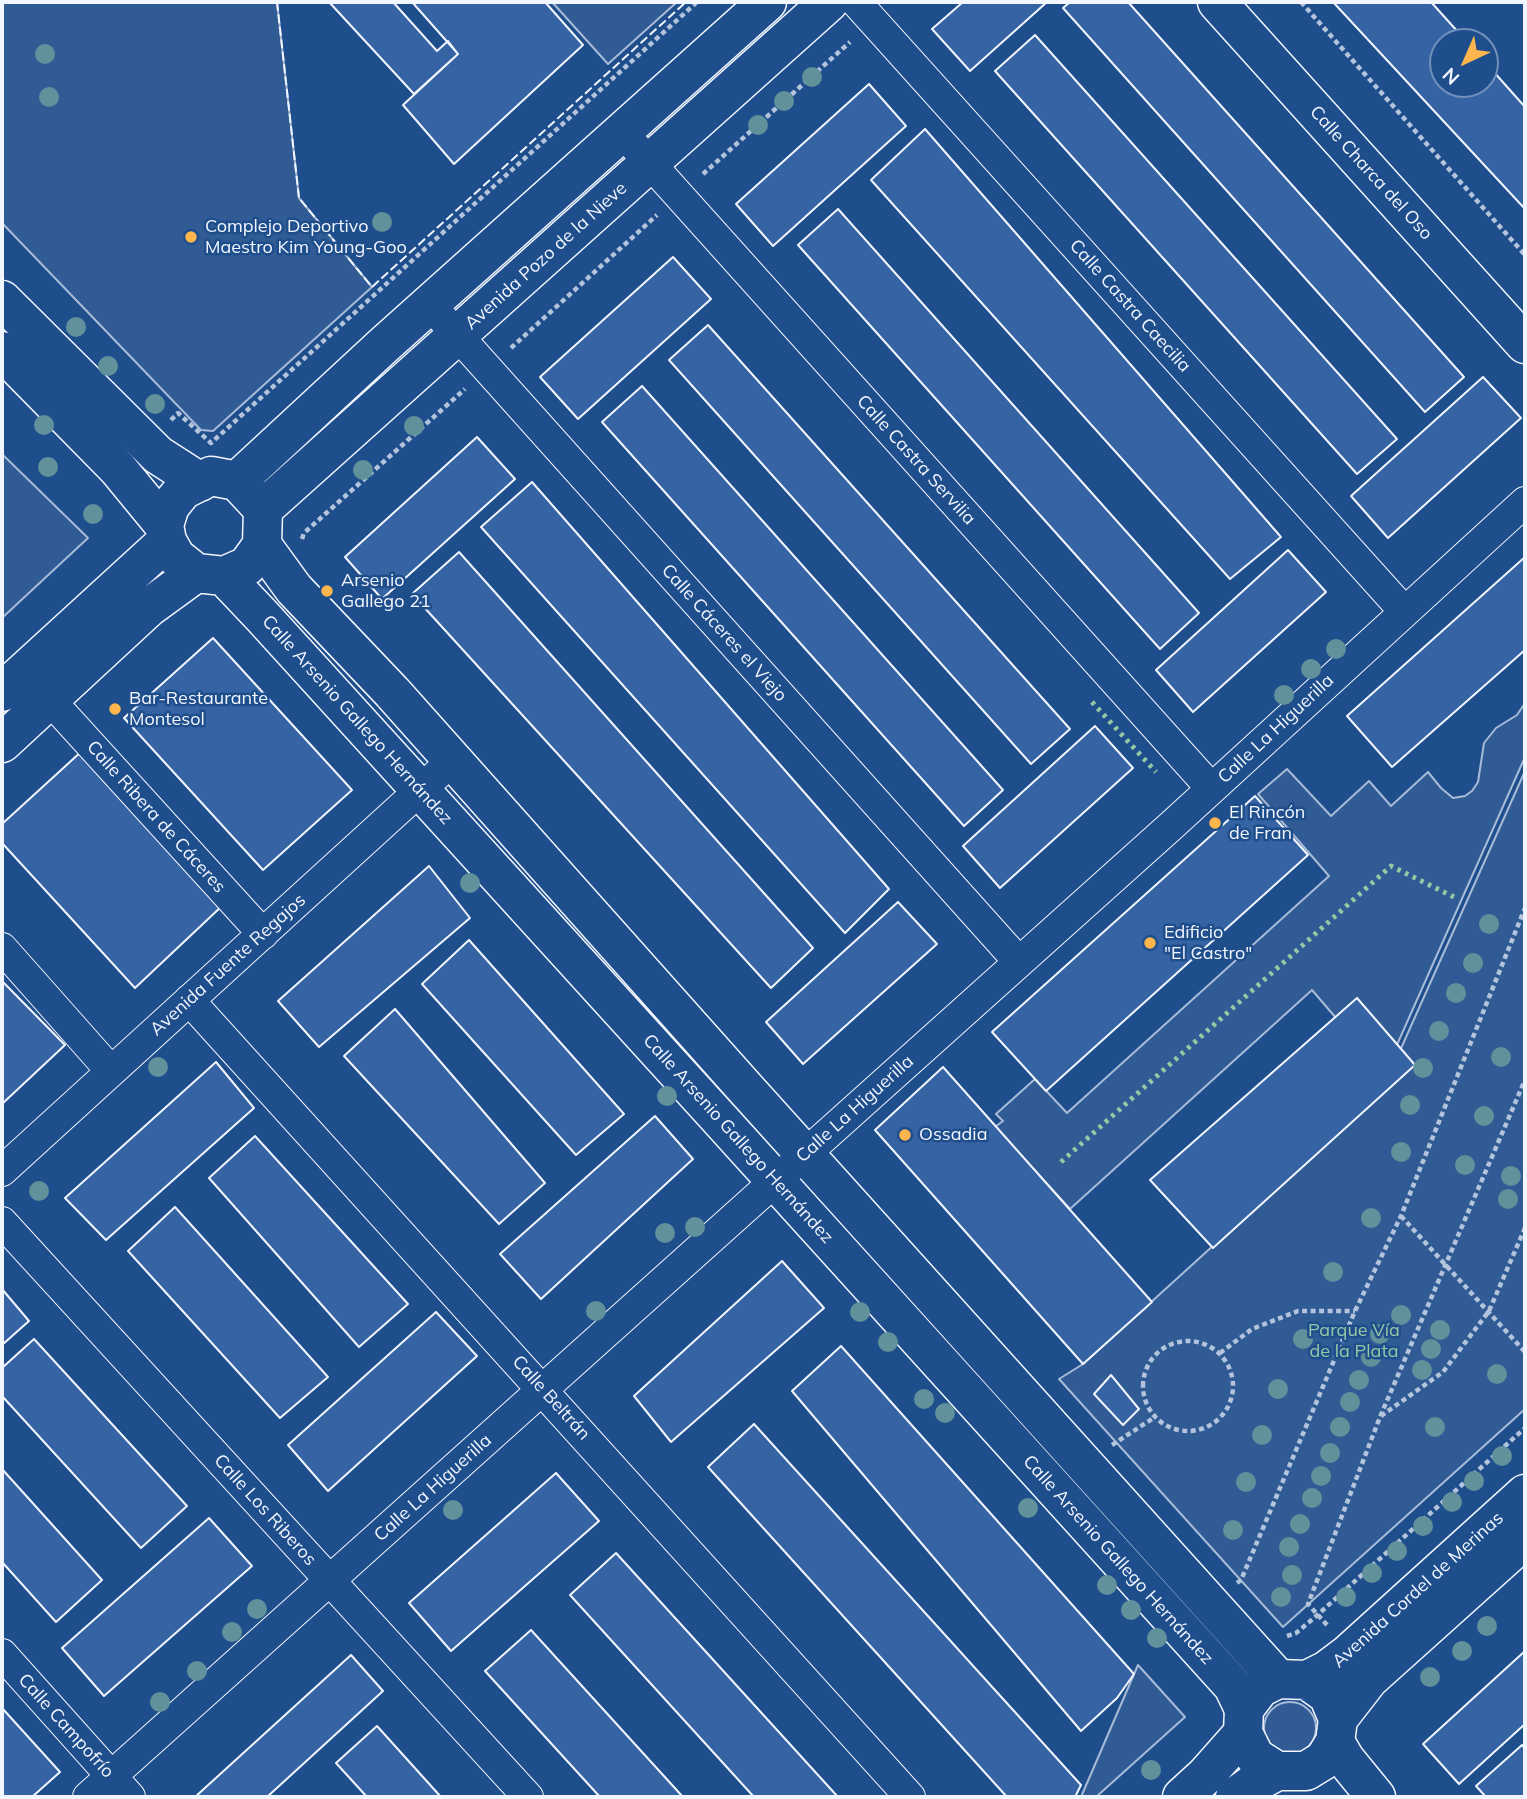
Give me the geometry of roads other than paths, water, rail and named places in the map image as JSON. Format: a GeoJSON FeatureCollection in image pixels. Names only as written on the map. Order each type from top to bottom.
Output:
{"type":"FeatureCollection","features":[{"type":"Feature","properties":{"kind":"main road"},"geometry":{"type":"LineString","coordinates":[[237,481],[767,2]]}},
{"type":"Feature","properties":{"kind":"main road","name":"Avenida Pozo de la Nieve"},"geometry":{"type":"LineString","coordinates":[[275,533],[458,336],[829,2]]}},
{"type":"Feature","properties":{"kind":"main road","name":"Calle Charca del Oso"},"geometry":{"type":"LineString","coordinates":[[1217,2],[1525,344]]}},
{"type":"Feature","properties":{"kind":"main road","name":"Calle Charca del Oso"},"geometry":{"type":"LineString","coordinates":[[1250,2],[1525,309]]}},
{"type":"Feature","properties":{"kind":"main road"},"geometry":{"type":"LineString","coordinates":[[2,300],[146,444],[200,482]]}},
{"type":"Feature","properties":{"kind":"main road"},"geometry":{"type":"LineString","coordinates":[[2,351],[118,469],[165,533],[176,557],[210,574]]}},
{"type":"Feature","properties":{"kind":"main road"},"geometry":{"type":"LineString","coordinates":[[2,691],[165,533],[170,506],[183,490],[211,477],[237,481],[275,533],[294,589],[453,760],[805,1154],[1108,1462],[1210,1603],[1293,1680],[1328,1695],[1336,1730],[1367,1786]]}},
{"type":"Feature","properties":{"kind":"main road"},"geometry":{"type":"LineString","coordinates":[[2,743],[148,608],[210,574],[247,566],[275,533]]}},
{"type":"Feature","properties":{"kind":"main road","name":"Calle Arsenio Gallego Hernández"},"geometry":{"type":"LineString","coordinates":[[210,574],[421,790],[1233,1686],[1243,1721]]}},
{"type":"Feature","properties":{"kind":"main road","name":"Avenida Cordel de Merinas"},"geometry":{"type":"LineString","coordinates":[[1293,1680],[1327,1670],[1347,1655],[1525,1494]]}},
{"type":"Feature","properties":{"kind":"main road","name":"Avenida Cordel de Merinas"},"geometry":{"type":"LineString","coordinates":[[1336,1730],[1368,1679],[1525,1539]]}},
{"type":"Feature","properties":{"kind":"main road"},"geometry":{"type":"LineString","coordinates":[[1182,1797],[1205,1776],[1243,1721],[1260,1688],[1293,1680]]}},
{"type":"Feature","properties":{"kind":"main road"},"geometry":{"type":"LineString","coordinates":[[1243,1721],[1255,1757],[1292,1771],[1367,1786]]}},
{"type":"Feature","properties":{"kind":"main road"},"geometry":{"type":"LineString","coordinates":[[1236,1797],[1253,1784],[1324,1760],[1336,1730]]}},
{"type":"Feature","properties":{"kind":"street","name":"Calle Castra Caecilia"},"geometry":{"type":"LineString","coordinates":[[865,11],[1404,611]]}},
{"type":"Feature","properties":{"kind":"street","name":"Calle Castra Servilia"},"geometry":{"type":"LineString","coordinates":[[622,132],[1211,788]]}},
{"type":"Feature","properties":{"kind":"street","name":"Calle Cáceres el Viejo"},"geometry":{"type":"LineString","coordinates":[[430,304],[1019,962]]}},
{"type":"Feature","properties":{"kind":"street","name":"Calle La Higuerilla"},"geometry":{"type":"LineString","coordinates":[[88,1797],[120,1787],[330,1580],[1019,962],[1525,502]]}},
{"type":"Feature","properties":{"kind":"street","name":"Calle Ribera de Cáceres"},"geometry":{"type":"LineString","coordinates":[[50,700],[262,934]]}},
{"type":"Feature","properties":{"kind":"street","name":"Avenida Fuente Regajos"},"geometry":{"type":"LineString","coordinates":[[2,1171],[453,760]]}},
{"type":"Feature","properties":{"kind":"street"},"geometry":{"type":"LineString","coordinates":[[2,948],[111,1071]]}},
{"type":"Feature","properties":{"kind":"street","name":"Calle Beltrán"},"geometry":{"type":"LineString","coordinates":[[189,1000],[910,1797]]}},
{"type":"Feature","properties":{"kind":"street","name":"Calle Los Riberos"},"geometry":{"type":"LineString","coordinates":[[2,1222],[528,1797]]}},
{"type":"Feature","properties":{"kind":"street","name":"Calle Campofrío"},"geometry":{"type":"LineString","coordinates":[[2,1654],[120,1787]]}},
{"type":"Feature","properties":{"kind":"place","name":"Complejo Deportivo Maestro Kim Young-Goo"},"geometry":{"type":"Point","coordinates":[191,237]}},
{"type":"Feature","properties":{"kind":"place","name":"Arsenio Gallego 21"},"geometry":{"type":"Point","coordinates":[327,591]}},
{"type":"Feature","properties":{"kind":"place","name":"Bar-Restaurante Montesol"},"geometry":{"type":"Point","coordinates":[115,709]}},
{"type":"Feature","properties":{"kind":"place","name":"El Rincón de Fran"},"geometry":{"type":"Point","coordinates":[1215,823]}},
{"type":"Feature","properties":{"kind":"place","name":"Edificio \"El Castro\""},"geometry":{"type":"Point","coordinates":[1150,943]}},
{"type":"Feature","properties":{"kind":"place","name":"Ossadia"},"geometry":{"type":"Point","coordinates":[905,1135]}},
{"type":"Feature","properties":{"kind":"park label","name":"Parque Vía de la Plata"},"geometry":{"type":"Point","coordinates":[1354,1341]}}]}
